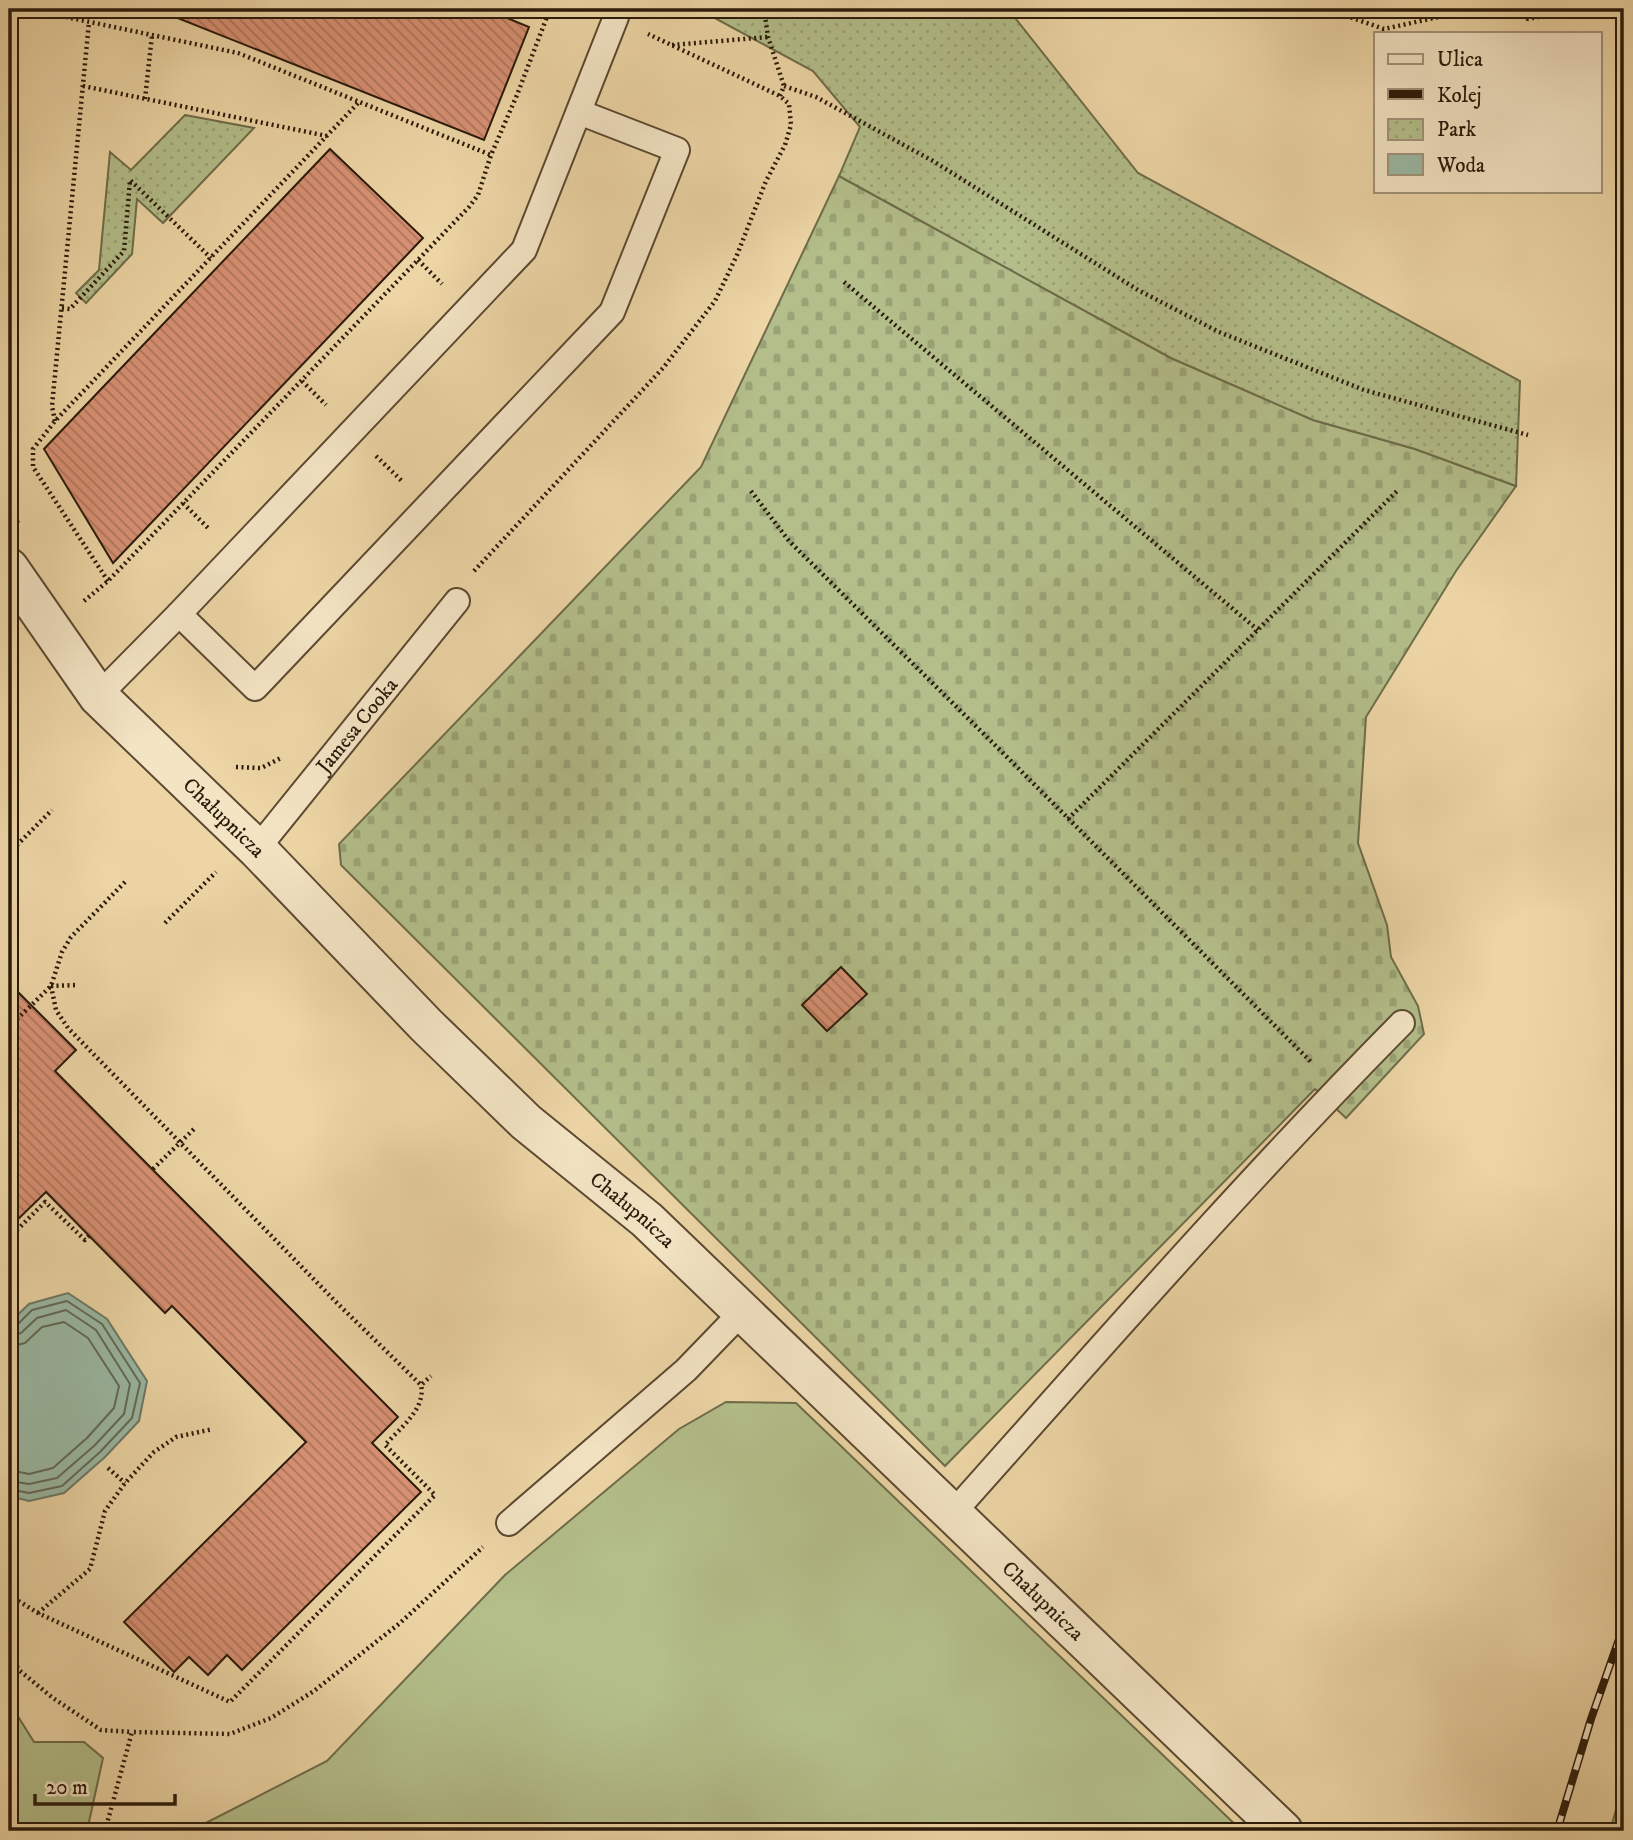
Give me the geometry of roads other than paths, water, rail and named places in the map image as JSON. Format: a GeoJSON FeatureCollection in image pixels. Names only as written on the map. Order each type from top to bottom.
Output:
{"type":"FeatureCollection","features":[{"type":"Feature","properties":{"kind":"street","name":"Chałupnicza"},"geometry":{"type":"LineString","coordinates":[[9,568],[98,696],[241,857],[426,1025],[526,1122],[647,1220],[1283,1831]]}},
{"type":"Feature","properties":{"kind":"lane"},"geometry":{"type":"LineString","coordinates":[[98,696],[524,250],[616,18]]}},
{"type":"Feature","properties":{"kind":"lane"},"geometry":{"type":"LineString","coordinates":[[179,614],[255,688],[612,312],[677,150],[579,112]]}},
{"type":"Feature","properties":{"kind":"lane","name":"Jamesa Cooka"},"geometry":{"type":"LineString","coordinates":[[241,857],[457,601]]}},
{"type":"Feature","properties":{"kind":"lane"},"geometry":{"type":"LineString","coordinates":[[953,1513],[1147,1294],[1337,1089],[1402,1023]]}},
{"type":"Feature","properties":{"kind":"lane"},"geometry":{"type":"LineString","coordinates":[[509,1523],[686,1370],[743,1311]]}},
{"type":"Feature","properties":{"kind":"water"},"geometry":{"type":"Polygon","coordinates":[[[68,1293],[107,1319],[147,1381],[139,1421],[105,1457],[64,1493],[29,1501],[9,1496],[9,1323],[29,1304],[68,1293]]]}},
{"type":"Feature","properties":{"kind":"railway"},"geometry":{"type":"LineString","coordinates":[[1557,1831],[1591,1719],[1624,1625]]}}]}
